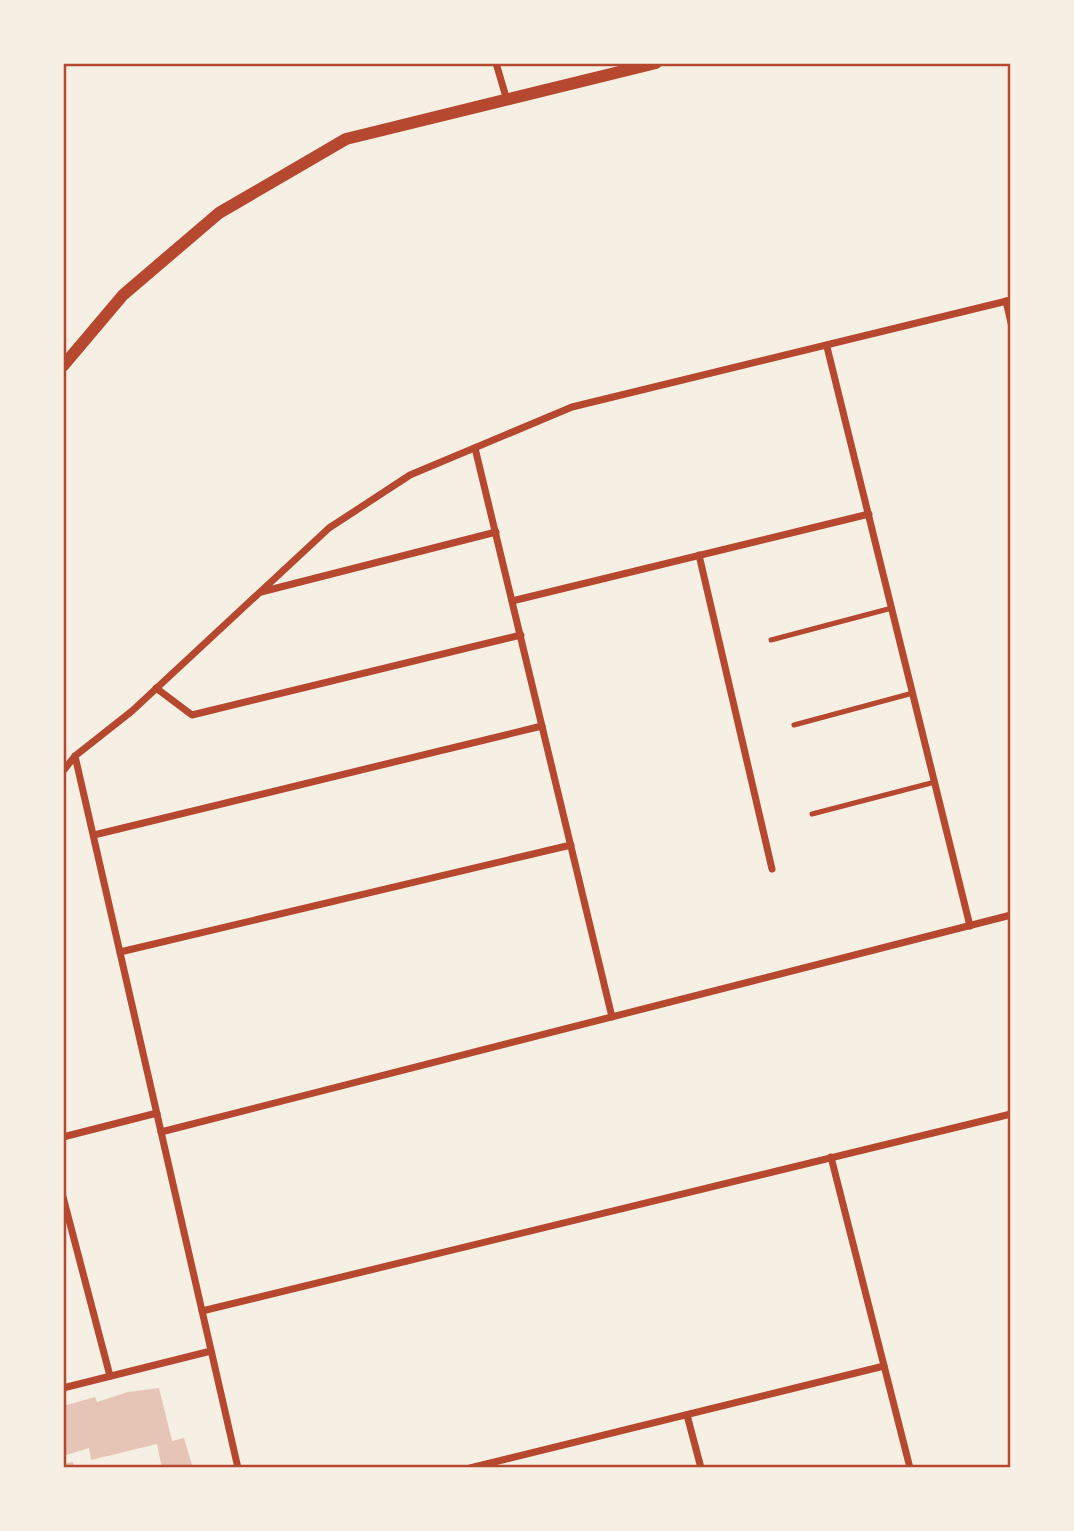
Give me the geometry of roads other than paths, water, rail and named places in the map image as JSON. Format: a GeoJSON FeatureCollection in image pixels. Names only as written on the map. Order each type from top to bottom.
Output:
{"type":"FeatureCollection","features":[{"type":"Feature","properties":{"kind":"street"},"geometry":{"type":"LineString","coordinates":[[496,63],[506,97]]}},
{"type":"Feature","properties":{"kind":"street"},"geometry":{"type":"LineString","coordinates":[[63,366],[123,295],[219,213],[346,139],[506,97],[656,63]]}},
{"type":"Feature","properties":{"kind":"street"},"geometry":{"type":"LineString","coordinates":[[63,771],[75,755],[156,688],[329,528],[410,475],[572,407],[1009,301],[1011,323]]}},
{"type":"Feature","properties":{"kind":"street"},"geometry":{"type":"LineString","coordinates":[[827,347],[970,926]]}},
{"type":"Feature","properties":{"kind":"street"},"geometry":{"type":"LineString","coordinates":[[475,448],[612,1017]]}},
{"type":"Feature","properties":{"kind":"street"},"geometry":{"type":"LineString","coordinates":[[512,601],[869,514]]}},
{"type":"Feature","properties":{"kind":"street"},"geometry":{"type":"LineString","coordinates":[[260,592],[496,532]]}},
{"type":"Feature","properties":{"kind":"street"},"geometry":{"type":"LineString","coordinates":[[699,555],[772,869]]}},
{"type":"Feature","properties":{"kind":"street"},"geometry":{"type":"LineString","coordinates":[[156,688],[192,715],[521,635]]}},
{"type":"Feature","properties":{"kind":"street"},"geometry":{"type":"LineString","coordinates":[[94,835],[542,726]]}},
{"type":"Feature","properties":{"kind":"street"},"geometry":{"type":"LineString","coordinates":[[75,755],[238,1468]]}},
{"type":"Feature","properties":{"kind":"street"},"geometry":{"type":"LineString","coordinates":[[120,952],[571,845]]}},
{"type":"Feature","properties":{"kind":"street"},"geometry":{"type":"LineString","coordinates":[[161,1132],[1011,915]]}},
{"type":"Feature","properties":{"kind":"street"},"geometry":{"type":"LineString","coordinates":[[63,1137],[157,1113]]}},
{"type":"Feature","properties":{"kind":"street"},"geometry":{"type":"LineString","coordinates":[[202,1311],[1011,1114]]}},
{"type":"Feature","properties":{"kind":"street"},"geometry":{"type":"LineString","coordinates":[[831,1157],[910,1468]]}},
{"type":"Feature","properties":{"kind":"street"},"geometry":{"type":"LineString","coordinates":[[63,1197],[110,1376]]}},
{"type":"Feature","properties":{"kind":"street"},"geometry":{"type":"LineString","coordinates":[[63,1388],[211,1351]]}},
{"type":"Feature","properties":{"kind":"street"},"geometry":{"type":"LineString","coordinates":[[470,1468],[503,1464],[884,1366]]}},
{"type":"Feature","properties":{"kind":"street"},"geometry":{"type":"LineString","coordinates":[[687,1415],[701,1468]]}},
{"type":"Feature","properties":{"kind":"lane"},"geometry":{"type":"LineString","coordinates":[[771,640],[892,608]]}},
{"type":"Feature","properties":{"kind":"lane"},"geometry":{"type":"LineString","coordinates":[[794,725],[913,693]]}},
{"type":"Feature","properties":{"kind":"lane"},"geometry":{"type":"LineString","coordinates":[[812,814],[935,782]]}}]}
